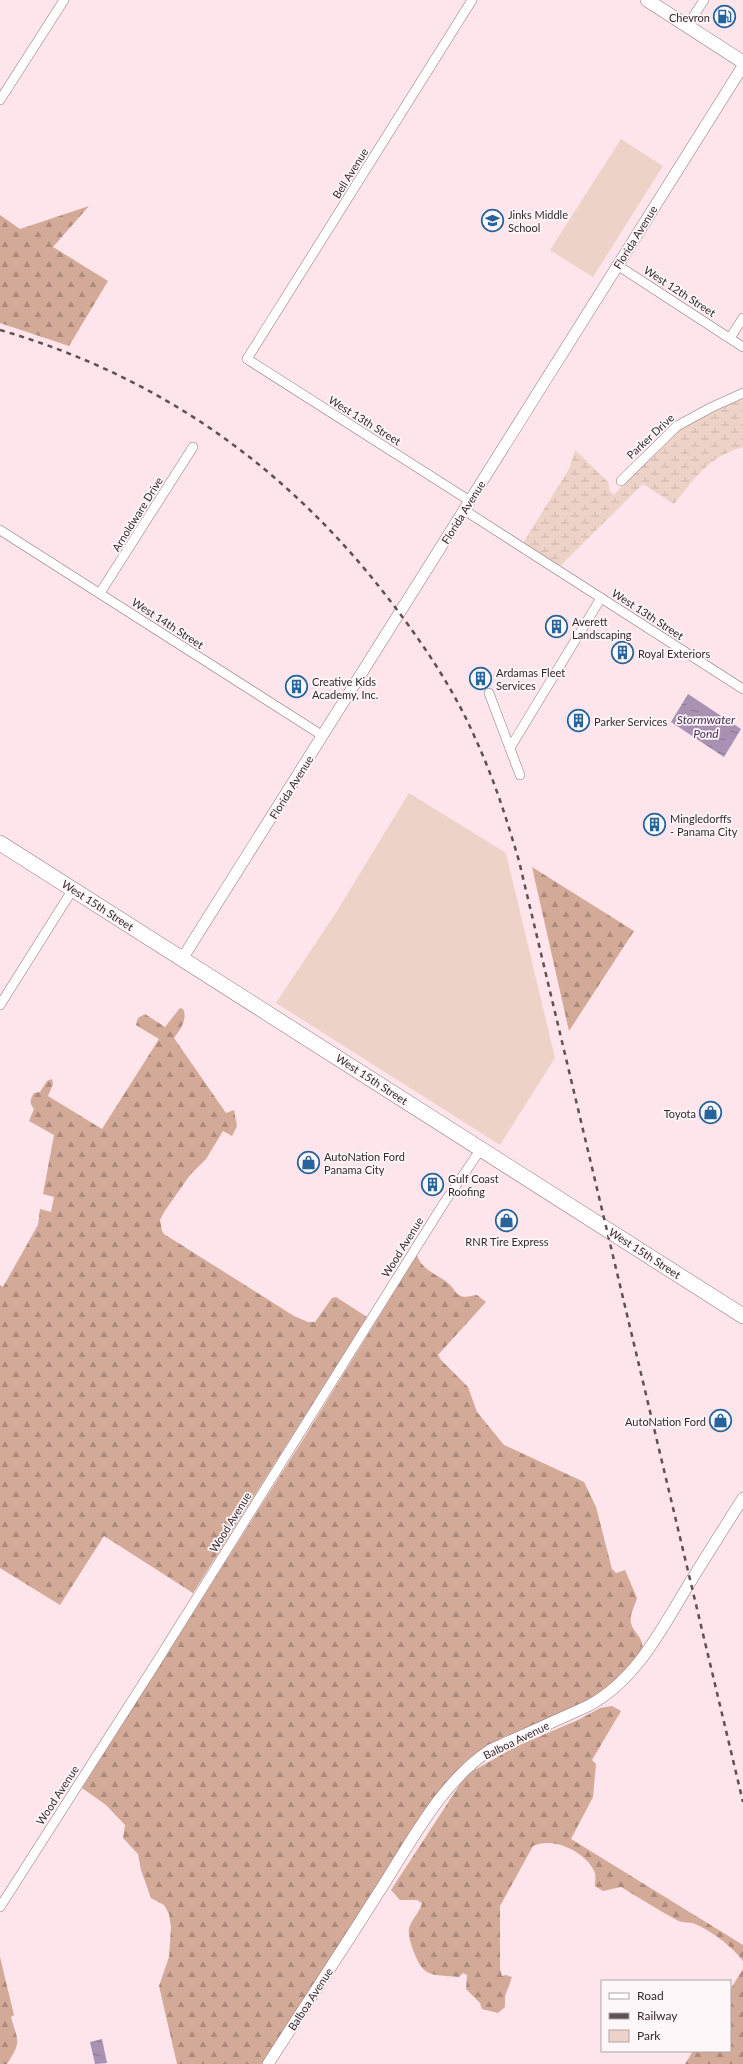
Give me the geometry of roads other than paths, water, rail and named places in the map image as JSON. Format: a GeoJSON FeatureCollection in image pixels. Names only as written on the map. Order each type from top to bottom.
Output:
{"type":"FeatureCollection","features":[{"type":"Feature","properties":{"kind":"highway","name":"West 15th Street"},"geometry":{"type":"LineString","coordinates":[[0,842],[743,1316]]}},
{"type":"Feature","properties":{"kind":"main road"},"geometry":{"type":"LineString","coordinates":[[646,0],[743,62]]}},
{"type":"Feature","properties":{"kind":"street"},"geometry":{"type":"LineString","coordinates":[[0,100],[64,0]]}},
{"type":"Feature","properties":{"kind":"street","name":"Bell Avenue"},"geometry":{"type":"LineString","coordinates":[[248,359],[472,0]]}},
{"type":"Feature","properties":{"kind":"street"},"geometry":{"type":"LineString","coordinates":[[687,26],[704,0]]}},
{"type":"Feature","properties":{"kind":"street","name":"Florida Avenue"},"geometry":{"type":"LineString","coordinates":[[182,959],[743,66]]}},
{"type":"Feature","properties":{"kind":"street","name":"West 12th Street"},"geometry":{"type":"LineString","coordinates":[[617,265],[743,347]]}},
{"type":"Feature","properties":{"kind":"street"},"geometry":{"type":"LineString","coordinates":[[730,338],[743,318]]}},
{"type":"Feature","properties":{"kind":"street","name":"West 13th Street"},"geometry":{"type":"LineString","coordinates":[[248,359],[601,598],[743,689]]}},
{"type":"Feature","properties":{"kind":"street","name":"Parker Drive"},"geometry":{"type":"LineString","coordinates":[[621,481],[677,426],[712,407],[743,393]]}},
{"type":"Feature","properties":{"kind":"street","name":"Arnoldware Drive"},"geometry":{"type":"LineString","coordinates":[[100,593],[193,447]]}},
{"type":"Feature","properties":{"kind":"street","name":"West 14th Street"},"geometry":{"type":"LineString","coordinates":[[0,530],[323,736]]}},
{"type":"Feature","properties":{"kind":"street","name":"West 13th Street"},"geometry":{"type":"LineString","coordinates":[[510,748],[601,598]]}},
{"type":"Feature","properties":{"kind":"street"},"geometry":{"type":"LineString","coordinates":[[489,693],[520,775]]}},
{"type":"Feature","properties":{"kind":"street"},"geometry":{"type":"LineString","coordinates":[[0,1005],[73,889]]}},
{"type":"Feature","properties":{"kind":"street","name":"Wood Avenue"},"geometry":{"type":"LineString","coordinates":[[0,1907],[156,1663],[444,1203],[481,1149]]}},
{"type":"Feature","properties":{"kind":"street","name":"Balboa Avenue"},"geometry":{"type":"LineString","coordinates":[[268,2064],[425,1822],[457,1777],[490,1750],[595,1703],[623,1681],[650,1646],[743,1498]]}},
{"type":"Feature","properties":{"kind":"water","name":"Stormwater Pond"},"geometry":{"type":"Polygon","coordinates":[[[688,694],[741,729],[724,757],[671,722],[688,694]]]}},
{"type":"Feature","properties":{"kind":"water"},"geometry":{"type":"Polygon","coordinates":[[[102,2039],[107,2063],[95,2064],[90,2042],[102,2039]]]}},
{"type":"Feature","properties":{"kind":"railway"},"geometry":{"type":"LineString","coordinates":[[0,330],[58,349],[114,373],[166,400],[216,432],[263,468],[307,507],[349,551],[388,598],[413,632],[458,702],[483,755],[505,815],[519,861],[743,1802]]}},
{"type":"Feature","properties":{"kind":"place","name":"Chevron"},"geometry":{"type":"Point","coordinates":[725,17]}},
{"type":"Feature","properties":{"kind":"place","name":"Jinks Middle School"},"geometry":{"type":"Point","coordinates":[492,220]}},
{"type":"Feature","properties":{"kind":"place","name":"Averett Landscaping"},"geometry":{"type":"Point","coordinates":[557,627]}},
{"type":"Feature","properties":{"kind":"place","name":"Royal Exteriors"},"geometry":{"type":"Point","coordinates":[622,653]}},
{"type":"Feature","properties":{"kind":"place","name":"Ardamas Fleet Services"},"geometry":{"type":"Point","coordinates":[480,678]}},
{"type":"Feature","properties":{"kind":"place","name":"Creative Kids Academy, Inc."},"geometry":{"type":"Point","coordinates":[297,687]}},
{"type":"Feature","properties":{"kind":"place","name":"Parker Services"},"geometry":{"type":"Point","coordinates":[579,721]}},
{"type":"Feature","properties":{"kind":"place","name":"Mingledorffs - Panama City"},"geometry":{"type":"Point","coordinates":[655,824]}},
{"type":"Feature","properties":{"kind":"place","name":"Toyota"},"geometry":{"type":"Point","coordinates":[711,1113]}},
{"type":"Feature","properties":{"kind":"place","name":"AutoNation Ford Panama City"},"geometry":{"type":"Point","coordinates":[309,1162]}},
{"type":"Feature","properties":{"kind":"place","name":"Gulf Coast Roofing"},"geometry":{"type":"Point","coordinates":[433,1184]}},
{"type":"Feature","properties":{"kind":"place","name":"RNR Tire Express"},"geometry":{"type":"Point","coordinates":[507,1221]}},
{"type":"Feature","properties":{"kind":"place","name":"AutoNation Ford"},"geometry":{"type":"Point","coordinates":[721,1421]}}]}
